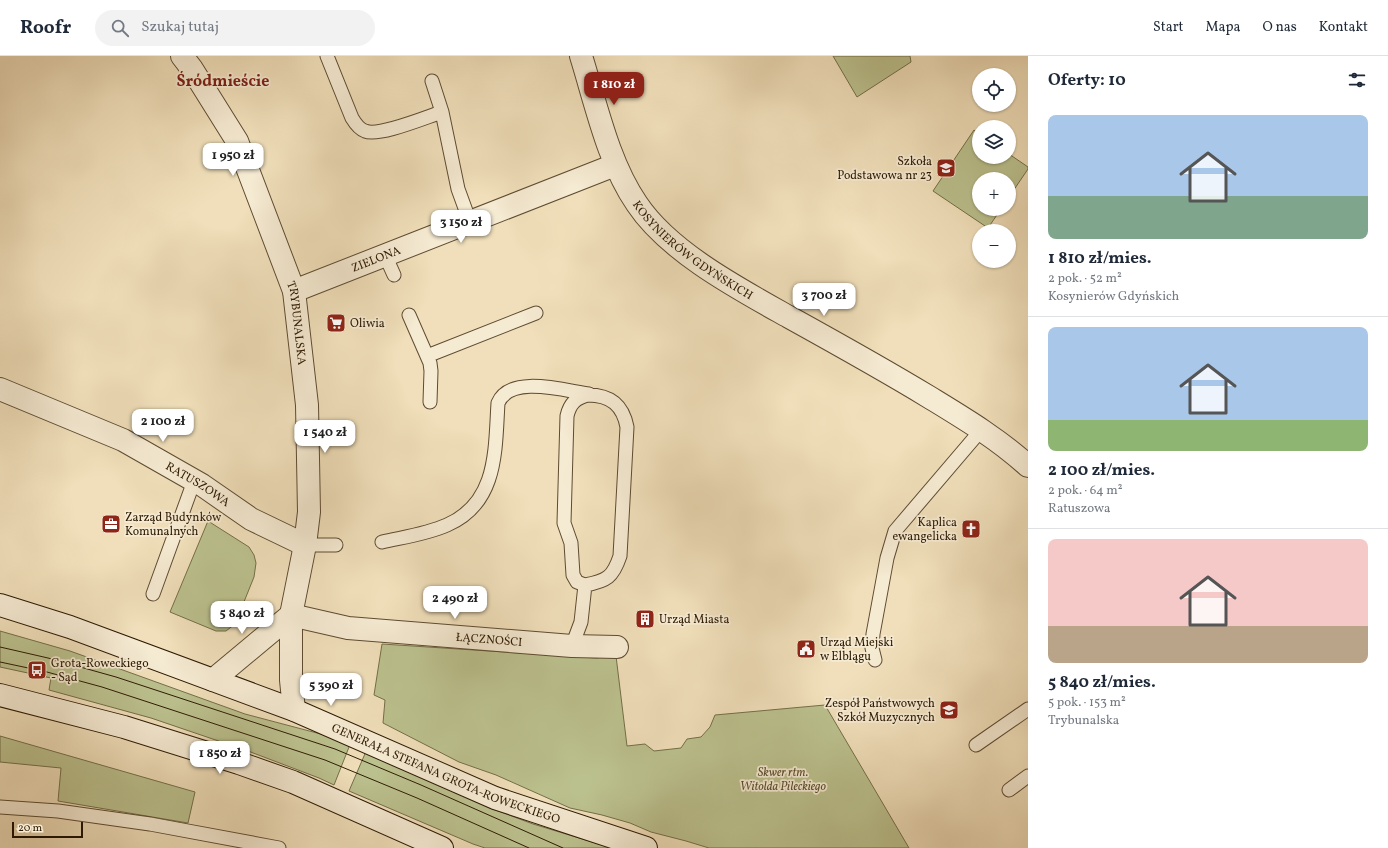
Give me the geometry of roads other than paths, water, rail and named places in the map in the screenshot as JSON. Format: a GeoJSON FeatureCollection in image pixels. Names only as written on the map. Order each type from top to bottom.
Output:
{"type":"FeatureCollection","features":[{"type":"Feature","properties":{"kind":"street","name":"TRYBUNALSKA"},"geometry":{"type":"LineString","coordinates":[[182,56],[192,69],[237,140],[294,291],[307,405],[309,512],[305,545],[291,615],[291,680],[294,710]]}},
{"type":"Feature","properties":{"kind":"street","name":"KOSYNIERÓW GDYŃSKICH"},"geometry":{"type":"LineString","coordinates":[[581,56],[615,165],[624,184],[637,205],[652,223],[671,241],[694,260],[740,289],[870,361],[982,429],[1004,445],[1028,466]]}},
{"type":"Feature","properties":{"kind":"street","name":"ZIELONA"},"geometry":{"type":"LineString","coordinates":[[294,291],[615,165]]}},
{"type":"Feature","properties":{"kind":"street","name":"RATUSZOWA"},"geometry":{"type":"LineString","coordinates":[[0,389],[123,440],[194,481],[251,519],[305,545]]}},
{"type":"Feature","properties":{"kind":"street","name":"GENERAŁA STEFANA GROTA-ROWECKIEGO"},"geometry":{"type":"LineString","coordinates":[[0,605],[70,628],[294,710],[495,798],[646,848]]}},
{"type":"Feature","properties":{"kind":"street","name":"ŁĄCZNOŚCI"},"geometry":{"type":"LineString","coordinates":[[291,615],[348,628],[572,646],[617,647]]}},
{"type":"Feature","properties":{"kind":"street"},"geometry":{"type":"LineString","coordinates":[[213,680],[291,615]]}},
{"type":"Feature","properties":{"kind":"street"},"geometry":{"type":"LineString","coordinates":[[0,695],[124,727],[286,779],[442,848]]}},
{"type":"Feature","properties":{"kind":"lane"},"geometry":{"type":"LineString","coordinates":[[328,56],[352,118],[358,126],[365,131],[381,132],[442,112]]}},
{"type":"Feature","properties":{"kind":"lane"},"geometry":{"type":"LineString","coordinates":[[432,81],[442,112],[458,189],[470,222]]}},
{"type":"Feature","properties":{"kind":"lane"},"geometry":{"type":"LineString","coordinates":[[386,255],[394,275]]}},
{"type":"Feature","properties":{"kind":"lane"},"geometry":{"type":"LineString","coordinates":[[427,356],[536,313]]}},
{"type":"Feature","properties":{"kind":"lane"},"geometry":{"type":"LineString","coordinates":[[409,315],[427,356],[431,371],[430,402]]}},
{"type":"Feature","properties":{"kind":"lane"},"geometry":{"type":"LineString","coordinates":[[382,542],[433,530],[447,525],[469,511],[481,497],[488,485],[492,470],[498,403],[501,397],[509,392],[530,386],[556,389],[597,395],[614,402],[625,416],[627,427],[620,556],[612,573],[604,580],[585,585],[577,582],[573,575],[571,543],[564,522],[567,424],[569,407],[565,395],[556,389]]}},
{"type":"Feature","properties":{"kind":"lane"},"geometry":{"type":"LineString","coordinates":[[569,407],[580,397],[597,395]]}},
{"type":"Feature","properties":{"kind":"lane"},"geometry":{"type":"LineString","coordinates":[[875,660],[872,648],[873,634],[887,558],[895,531],[982,429]]}},
{"type":"Feature","properties":{"kind":"lane"},"geometry":{"type":"LineString","coordinates":[[152,594],[194,481]]}},
{"type":"Feature","properties":{"kind":"lane"},"geometry":{"type":"LineString","coordinates":[[305,545],[336,545]]}},
{"type":"Feature","properties":{"kind":"lane"},"geometry":{"type":"LineString","coordinates":[[572,646],[581,622],[585,585]]}},
{"type":"Feature","properties":{"kind":"lane"},"geometry":{"type":"LineString","coordinates":[[976,745],[1028,709]]}},
{"type":"Feature","properties":{"kind":"lane"},"geometry":{"type":"LineString","coordinates":[[1009,790],[1028,776]]}},
{"type":"Feature","properties":{"kind":"lane"},"geometry":{"type":"LineString","coordinates":[[0,807],[58,811],[135,822],[279,848]]}},
{"type":"Feature","properties":{"kind":"tram line"},"geometry":{"type":"LineString","coordinates":[[0,647],[48,658],[116,677],[335,749],[421,785],[563,848]]}},
{"type":"Feature","properties":{"kind":"tram line"},"geometry":{"type":"LineString","coordinates":[[0,662],[47,672],[102,687],[325,760],[417,798],[529,848]]}},
{"type":"Feature","properties":{"kind":"place","name":"Szkoła Podstawowa nr 23"},"geometry":{"type":"Point","coordinates":[946,168]}},
{"type":"Feature","properties":{"kind":"place","name":"Oliwia"},"geometry":{"type":"Point","coordinates":[336,323]}},
{"type":"Feature","properties":{"kind":"place","name":"Zarząd Budynków Komunalnych"},"geometry":{"type":"Point","coordinates":[111,524]}},
{"type":"Feature","properties":{"kind":"place","name":"Kaplica ewangelicka"},"geometry":{"type":"Point","coordinates":[971,529]}},
{"type":"Feature","properties":{"kind":"place","name":"Urząd Miasta"},"geometry":{"type":"Point","coordinates":[645,619]}},
{"type":"Feature","properties":{"kind":"place","name":"Urząd Miejski w Elblągu"},"geometry":{"type":"Point","coordinates":[806,649]}},
{"type":"Feature","properties":{"kind":"place","name":"Grota-Roweckiego - Sąd"},"geometry":{"type":"Point","coordinates":[37,670]}},
{"type":"Feature","properties":{"kind":"place","name":"Zespół Państwowych Szkół Muzycznych"},"geometry":{"type":"Point","coordinates":[949,710]}},
{"type":"Feature","properties":{"kind":"district","name":"Śródmieście"},"geometry":{"type":"Point","coordinates":[223,80]}},
{"type":"Feature","properties":{"kind":"park label","name":"Skwer rtm. Witolda Pileckiego"},"geometry":{"type":"Point","coordinates":[783,779]}}]}
